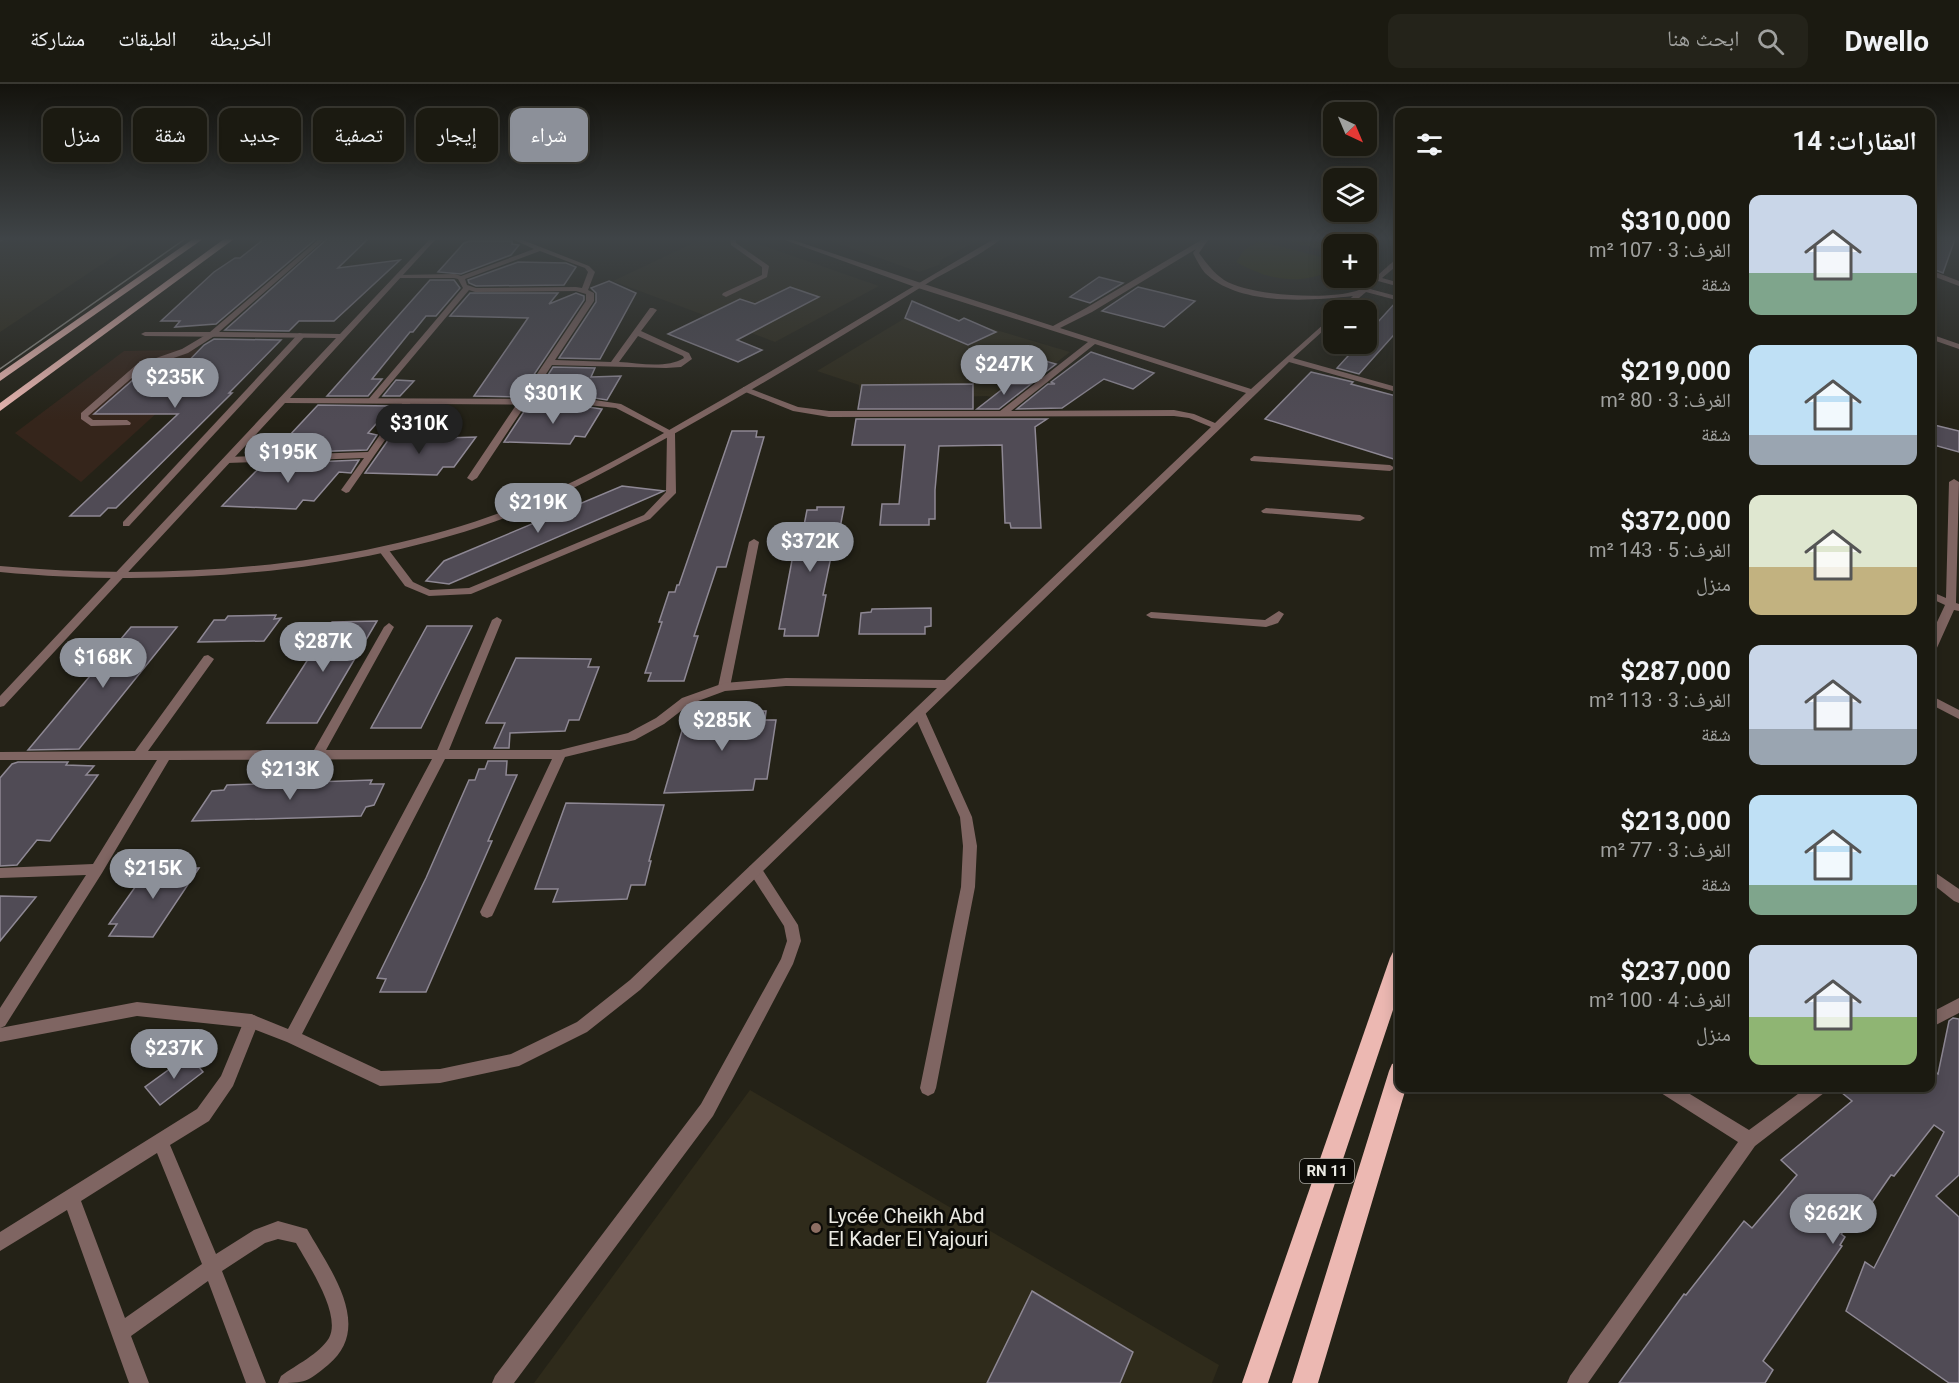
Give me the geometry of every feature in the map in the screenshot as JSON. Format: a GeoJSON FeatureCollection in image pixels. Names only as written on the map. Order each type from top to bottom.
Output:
{"type":"FeatureCollection","features":[{"type":"Feature","properties":{"kind":"highway"},"geometry":{"type":"LineString","coordinates":[[0,378],[112,300]]}},
{"type":"Feature","properties":{"kind":"highway"},"geometry":{"type":"LineString","coordinates":[[0,408],[147,300]]}},
{"type":"Feature","properties":{"kind":"highway","name":"RN 11"},"geometry":{"type":"LineString","coordinates":[[1255,1383],[1395,973]]}},
{"type":"Feature","properties":{"kind":"highway","name":"RN 11"},"geometry":{"type":"LineString","coordinates":[[1305,1383],[1395,1087]]}},
{"type":"Feature","properties":{"kind":"street"},"geometry":{"type":"LineString","coordinates":[[127,423],[91,423],[85,419],[84,415],[139,367],[185,351],[212,335],[253,300]]}},
{"type":"Feature","properties":{"kind":"street"},"geometry":{"type":"LineString","coordinates":[[0,703],[377,300]]}},
{"type":"Feature","properties":{"kind":"street"},"geometry":{"type":"LineString","coordinates":[[371,401],[457,300]]}},
{"type":"Feature","properties":{"kind":"street"},"geometry":{"type":"LineString","coordinates":[[472,478],[520,402],[590,300]]}},
{"type":"Feature","properties":{"kind":"street"},"geometry":{"type":"LineString","coordinates":[[2,570],[205,574],[306,565],[384,551],[507,514],[597,473],[671,433],[894,300]]}},
{"type":"Feature","properties":{"kind":"street"},"geometry":{"type":"LineString","coordinates":[[963,300],[1251,392]]}},
{"type":"Feature","properties":{"kind":"street"},"geometry":{"type":"LineString","coordinates":[[1053,329],[1106,300]]}},
{"type":"Feature","properties":{"kind":"street"},"geometry":{"type":"LineString","coordinates":[[613,365],[653,310]]}},
{"type":"Feature","properties":{"kind":"street"},"geometry":{"type":"LineString","coordinates":[[0,1035],[137,1009],[251,1021],[292,1037],[380,1078],[440,1076],[513,1061],[582,1027],[635,985],[1251,392],[1323,327]]}},
{"type":"Feature","properties":{"kind":"street"},"geometry":{"type":"LineString","coordinates":[[548,362],[666,366],[678,365],[688,359],[686,355],[637,332]]}},
{"type":"Feature","properties":{"kind":"street"},"geometry":{"type":"LineString","coordinates":[[145,334],[343,336]]}},
{"type":"Feature","properties":{"kind":"street"},"geometry":{"type":"LineString","coordinates":[[126,524],[302,335]]}},
{"type":"Feature","properties":{"kind":"street"},"geometry":{"type":"LineString","coordinates":[[1935,338],[1959,347]]}},
{"type":"Feature","properties":{"kind":"street"},"geometry":{"type":"LineString","coordinates":[[1003,413],[1094,342]]}},
{"type":"Feature","properties":{"kind":"street"},"geometry":{"type":"LineString","coordinates":[[1287,359],[1395,390]]}},
{"type":"Feature","properties":{"kind":"street"},"geometry":{"type":"LineString","coordinates":[[746,390],[811,413],[1174,413],[1191,416],[1216,426]]}},
{"type":"Feature","properties":{"kind":"street"},"geometry":{"type":"LineString","coordinates":[[283,400],[588,402],[618,406],[671,433]]}},
{"type":"Feature","properties":{"kind":"street"},"geometry":{"type":"LineString","coordinates":[[346,490],[408,401]]}},
{"type":"Feature","properties":{"kind":"street"},"geometry":{"type":"LineString","coordinates":[[384,551],[409,584],[429,593],[471,591],[647,517],[671,493],[671,433]]}},
{"type":"Feature","properties":{"kind":"street"},"geometry":{"type":"LineString","coordinates":[[227,460],[371,455]]}},
{"type":"Feature","properties":{"kind":"street"},"geometry":{"type":"LineString","coordinates":[[1254,459],[1390,468]]}},
{"type":"Feature","properties":{"kind":"street"},"geometry":{"type":"LineString","coordinates":[[1935,641],[1955,606],[1954,482]]}},
{"type":"Feature","properties":{"kind":"street"},"geometry":{"type":"LineString","coordinates":[[1266,511],[1360,518]]}},
{"type":"Feature","properties":{"kind":"street"},"geometry":{"type":"LineString","coordinates":[[724,687],[754,542]]}},
{"type":"Feature","properties":{"kind":"street"},"geometry":{"type":"LineString","coordinates":[[1935,596],[1955,606]]}},
{"type":"Feature","properties":{"kind":"street"},"geometry":{"type":"LineString","coordinates":[[1150,615],[1266,624],[1274,621],[1280,614]]}},
{"type":"Feature","properties":{"kind":"street"},"geometry":{"type":"LineString","coordinates":[[292,1037],[441,754],[497,620]]}},
{"type":"Feature","properties":{"kind":"street"},"geometry":{"type":"LineString","coordinates":[[318,754],[389,627]]}},
{"type":"Feature","properties":{"kind":"street"},"geometry":{"type":"LineString","coordinates":[[139,755],[208,659]]}},
{"type":"Feature","properties":{"kind":"street"},"geometry":{"type":"LineString","coordinates":[[0,756],[560,754],[631,737],[660,721],[686,701],[724,687],[786,682],[948,684]]}},
{"type":"Feature","properties":{"kind":"street"},"geometry":{"type":"LineString","coordinates":[[1935,702],[1959,716]]}},
{"type":"Feature","properties":{"kind":"street"},"geometry":{"type":"LineString","coordinates":[[919,712],[966,817],[970,846],[968,887],[928,1088]]}},
{"type":"Feature","properties":{"kind":"street"},"geometry":{"type":"LineString","coordinates":[[487,912],[560,754]]}},
{"type":"Feature","properties":{"kind":"street"},"geometry":{"type":"LineString","coordinates":[[0,1021],[98,869],[166,755]]}},
{"type":"Feature","properties":{"kind":"street"},"geometry":{"type":"LineString","coordinates":[[0,873],[98,869]]}},
{"type":"Feature","properties":{"kind":"street"},"geometry":{"type":"LineString","coordinates":[[502,1383],[707,1110],[788,960],[794,941],[791,925],[755,870]]}},
{"type":"Feature","properties":{"kind":"street"},"geometry":{"type":"LineString","coordinates":[[1935,878],[1959,897]]}},
{"type":"Feature","properties":{"kind":"street"},"geometry":{"type":"LineString","coordinates":[[1935,1018],[1959,1005]]}},
{"type":"Feature","properties":{"kind":"street"},"geometry":{"type":"LineString","coordinates":[[0,1242],[203,1115],[227,1081],[251,1021]]}},
{"type":"Feature","properties":{"kind":"street"},"geometry":{"type":"LineString","coordinates":[[1673,1092],[1749,1140]]}},
{"type":"Feature","properties":{"kind":"street"},"geometry":{"type":"LineString","coordinates":[[1577,1383],[1749,1140],[1813,1092]]}},
{"type":"Feature","properties":{"kind":"street"},"geometry":{"type":"LineString","coordinates":[[160,1142],[212,1267],[256,1383]]}},
{"type":"Feature","properties":{"kind":"street"},"geometry":{"type":"LineString","coordinates":[[71,1197],[139,1383]]}},
{"type":"Feature","properties":{"kind":"street"},"geometry":{"type":"LineString","coordinates":[[120,1332],[260,1236],[278,1230],[301,1235],[341,1312],[341,1331],[335,1346],[288,1383]]}},
{"type":"Feature","properties":{"kind":"shaded area"},"geometry":{"type":"Polygon","coordinates":[[[0,300],[49,300],[0,332],[0,300]]]}},
{"type":"Feature","properties":{"kind":"shaded area"},"geometry":{"type":"Polygon","coordinates":[[[662,300],[854,300],[775,342],[662,300]]]}},
{"type":"Feature","properties":{"kind":"shaded area"},"geometry":{"type":"Polygon","coordinates":[[[922,308],[1070,352],[1007,401],[987,396],[861,400],[859,385],[817,371],[922,308]]]}},
{"type":"Feature","properties":{"kind":"shaded area"},"geometry":{"type":"Polygon","coordinates":[[[227,349],[81,482],[15,433],[124,351],[227,349]]]}},
{"type":"Feature","properties":{"kind":"shaded area","name":"Lycée Cheikh Abd El Kader El Yajouri"},"geometry":{"type":"Polygon","coordinates":[[[750,1090],[1219,1365],[1212,1383],[534,1383],[750,1090]]]}},
{"type":"Feature","properties":{"kind":"building"},"geometry":{"type":"Polygon","coordinates":[[[184,300],[245,300],[216,324],[175,327],[180,321],[161,321],[184,300]]]}},
{"type":"Feature","properties":{"kind":"building"},"geometry":{"type":"Polygon","coordinates":[[[259,300],[357,300],[334,321],[299,321],[289,331],[225,330],[259,300]]]}},
{"type":"Feature","properties":{"kind":"building"},"geometry":{"type":"Polygon","coordinates":[[[413,300],[450,300],[436,316],[426,316],[413,332],[410,332],[372,379],[382,379],[368,396],[327,396],[413,300]]]}},
{"type":"Feature","properties":{"kind":"building"},"geometry":{"type":"Polygon","coordinates":[[[464,300],[553,300],[549,304],[560,300],[584,300],[519,397],[474,396],[528,318],[450,316],[464,300]]]}},
{"type":"Feature","properties":{"kind":"building"},"geometry":{"type":"Polygon","coordinates":[[[596,300],[632,300],[600,359],[559,358],[596,300]]]}},
{"type":"Feature","properties":{"kind":"building"},"geometry":{"type":"Polygon","coordinates":[[[739,300],[755,304],[764,300],[814,300],[737,340],[762,350],[738,362],[668,334],[739,300]]]}},
{"type":"Feature","properties":{"kind":"building"},"geometry":{"type":"Polygon","coordinates":[[[1079,300],[1096,300],[1090,303],[1079,300]]]}},
{"type":"Feature","properties":{"kind":"building"},"geometry":{"type":"Polygon","coordinates":[[[1119,300],[1195,301],[1164,327],[1102,311],[1119,300]]]}},
{"type":"Feature","properties":{"kind":"building"},"geometry":{"type":"Polygon","coordinates":[[[912,301],[959,321],[964,318],[996,332],[968,345],[905,318],[912,301]]]}},
{"type":"Feature","properties":{"kind":"building"},"geometry":{"type":"Polygon","coordinates":[[[1395,303],[1395,334],[1377,354],[1377,323],[1395,303]]]}},
{"type":"Feature","properties":{"kind":"building"},"geometry":{"type":"Polygon","coordinates":[[[214,339],[281,340],[229,393],[232,393],[116,508],[108,508],[100,516],[70,516],[178,414],[94,414],[142,372],[178,372],[204,345],[214,339]]]}},
{"type":"Feature","properties":{"kind":"building"},"geometry":{"type":"Polygon","coordinates":[[[1010,351],[1056,364],[1039,377],[1006,362],[1010,351]]]}},
{"type":"Feature","properties":{"kind":"building"},"geometry":{"type":"Polygon","coordinates":[[[1091,352],[1154,373],[1133,389],[1104,379],[1062,408],[1017,409],[1048,384],[1055,384],[1051,382],[1091,352]]]}},
{"type":"Feature","properties":{"kind":"building"},"geometry":{"type":"Polygon","coordinates":[[[1350,354],[1377,354],[1359,374],[1337,368],[1350,354]]]}},
{"type":"Feature","properties":{"kind":"building"},"geometry":{"type":"Polygon","coordinates":[[[553,367],[595,368],[591,377],[621,376],[607,400],[588,397],[534,397],[553,367]]]}},
{"type":"Feature","properties":{"kind":"building"},"geometry":{"type":"Polygon","coordinates":[[[1311,372],[1353,382],[1351,384],[1395,396],[1395,459],[1265,419],[1311,372]]]}},
{"type":"Feature","properties":{"kind":"building"},"geometry":{"type":"Polygon","coordinates":[[[396,380],[414,381],[400,396],[383,396],[396,380]]]}},
{"type":"Feature","properties":{"kind":"building"},"geometry":{"type":"Polygon","coordinates":[[[973,384],[973,409],[858,409],[862,385],[973,384]]]}},
{"type":"Feature","properties":{"kind":"building"},"geometry":{"type":"Polygon","coordinates":[[[1009,384],[1031,384],[999,409],[977,409],[1009,384]]]}},
{"type":"Feature","properties":{"kind":"building"},"geometry":{"type":"Polygon","coordinates":[[[318,405],[392,406],[368,433],[377,435],[367,450],[273,453],[318,405]]]}},
{"type":"Feature","properties":{"kind":"building"},"geometry":{"type":"Polygon","coordinates":[[[527,407],[602,409],[585,437],[575,436],[570,444],[504,442],[527,407]]]}},
{"type":"Feature","properties":{"kind":"building"},"geometry":{"type":"Polygon","coordinates":[[[856,419],[1047,419],[1035,427],[1041,528],[1011,528],[1010,523],[1005,523],[1002,445],[939,446],[935,519],[929,519],[929,525],[880,525],[882,504],[899,504],[905,445],[852,445],[856,419]]]}},
{"type":"Feature","properties":{"kind":"building"},"geometry":{"type":"Polygon","coordinates":[[[1935,425],[1959,431],[1959,452],[1935,445],[1935,425]]]}},
{"type":"Feature","properties":{"kind":"building"},"geometry":{"type":"Polygon","coordinates":[[[732,431],[757,431],[756,437],[764,437],[726,567],[717,567],[694,636],[698,636],[684,681],[648,681],[651,673],[645,673],[662,622],[659,622],[669,592],[675,592],[679,585],[732,431]]]}},
{"type":"Feature","properties":{"kind":"building"},"geometry":{"type":"Polygon","coordinates":[[[391,436],[476,437],[454,467],[443,467],[437,475],[365,473],[391,436]]]}},
{"type":"Feature","properties":{"kind":"building"},"geometry":{"type":"Polygon","coordinates":[[[359,460],[351,473],[339,472],[314,501],[303,500],[296,509],[222,506],[263,464],[359,460]]]}},
{"type":"Feature","properties":{"kind":"building"},"geometry":{"type":"Polygon","coordinates":[[[622,486],[664,491],[449,584],[426,581],[444,561],[622,486]]]}},
{"type":"Feature","properties":{"kind":"building"},"geometry":{"type":"Polygon","coordinates":[[[817,507],[844,507],[840,528],[837,528],[823,595],[826,595],[818,636],[784,636],[785,629],[779,629],[793,555],[798,556],[807,510],[817,510],[817,507]]]}},
{"type":"Feature","properties":{"kind":"building"},"geometry":{"type":"Polygon","coordinates":[[[931,608],[931,626],[925,627],[925,634],[859,634],[861,613],[871,612],[872,609],[931,608]]]}},
{"type":"Feature","properties":{"kind":"building"},"geometry":{"type":"Polygon","coordinates":[[[276,615],[274,619],[281,618],[264,641],[198,642],[214,620],[225,620],[228,616],[276,615]]]}},
{"type":"Feature","properties":{"kind":"building"},"geometry":{"type":"Polygon","coordinates":[[[377,621],[317,723],[267,723],[332,622],[377,621]]]}},
{"type":"Feature","properties":{"kind":"building"},"geometry":{"type":"Polygon","coordinates":[[[427,626],[472,626],[421,728],[371,728],[427,626]]]}},
{"type":"Feature","properties":{"kind":"building"},"geometry":{"type":"Polygon","coordinates":[[[131,627],[177,627],[79,749],[28,750],[131,627]]]}},
{"type":"Feature","properties":{"kind":"building"},"geometry":{"type":"Polygon","coordinates":[[[516,658],[591,659],[588,667],[599,667],[579,720],[569,720],[565,731],[510,733],[509,748],[494,748],[505,723],[486,723],[516,658]]]}},
{"type":"Feature","properties":{"kind":"building"},"geometry":{"type":"Polygon","coordinates":[[[688,710],[766,711],[765,720],[776,720],[767,779],[755,779],[753,790],[664,793],[688,710]]]}},
{"type":"Feature","properties":{"kind":"building"},"geometry":{"type":"Polygon","coordinates":[[[488,761],[507,761],[506,775],[517,775],[488,841],[492,841],[426,992],[380,992],[386,979],[377,978],[426,878],[469,780],[475,780],[479,769],[485,769],[488,761]]]}},
{"type":"Feature","properties":{"kind":"building"},"geometry":{"type":"Polygon","coordinates":[[[68,762],[66,765],[94,766],[86,775],[98,775],[50,841],[37,840],[17,865],[0,866],[0,778],[12,764],[68,762]]]}},
{"type":"Feature","properties":{"kind":"building"},"geometry":{"type":"Polygon","coordinates":[[[372,780],[370,784],[384,784],[374,805],[366,807],[361,816],[192,821],[212,791],[224,790],[227,785],[372,780]]]}},
{"type":"Feature","properties":{"kind":"building"},"geometry":{"type":"Polygon","coordinates":[[[566,803],[664,805],[645,885],[631,885],[627,899],[553,902],[558,889],[535,889],[566,803]]]}},
{"type":"Feature","properties":{"kind":"building"},"geometry":{"type":"Polygon","coordinates":[[[160,861],[189,861],[187,868],[199,868],[153,937],[109,936],[117,924],[109,924],[145,873],[152,873],[160,861]]]}},
{"type":"Feature","properties":{"kind":"building"},"geometry":{"type":"Polygon","coordinates":[[[0,896],[36,897],[0,941],[0,896]]]}},
{"type":"Feature","properties":{"kind":"building"},"geometry":{"type":"Polygon","coordinates":[[[1953,1018],[1959,1019],[1959,1175],[1936,1196],[1959,1217],[1959,1383],[1949,1383],[1846,1311],[1865,1262],[1874,1268],[1944,1132],[1934,1125],[1894,1176],[1891,1175],[1864,1214],[1841,1234],[1845,1237],[1840,1245],[1842,1246],[1763,1361],[1773,1370],[1765,1383],[1619,1383],[1684,1294],[1686,1295],[1744,1221],[1752,1228],[1797,1175],[1781,1160],[1852,1101],[1841,1092],[1935,1092],[1935,1072],[1938,1074],[1949,1021],[1953,1018]]]}},
{"type":"Feature","properties":{"kind":"building"},"geometry":{"type":"Polygon","coordinates":[[[189,1055],[203,1072],[160,1105],[145,1087],[189,1055]]]}},
{"type":"Feature","properties":{"kind":"building"},"geometry":{"type":"Polygon","coordinates":[[[1032,1291],[1133,1352],[1120,1383],[987,1383],[1032,1291]]]}},
{"type":"Feature","properties":{"kind":"tram line"},"geometry":{"type":"LineString","coordinates":[[0,369],[99,300]]}},
{"type":"Feature","properties":{"kind":"place","name":"Lycée Cheikh Abd El Kader El Yajouri"},"geometry":{"type":"Point","coordinates":[816,1228]}}]}
